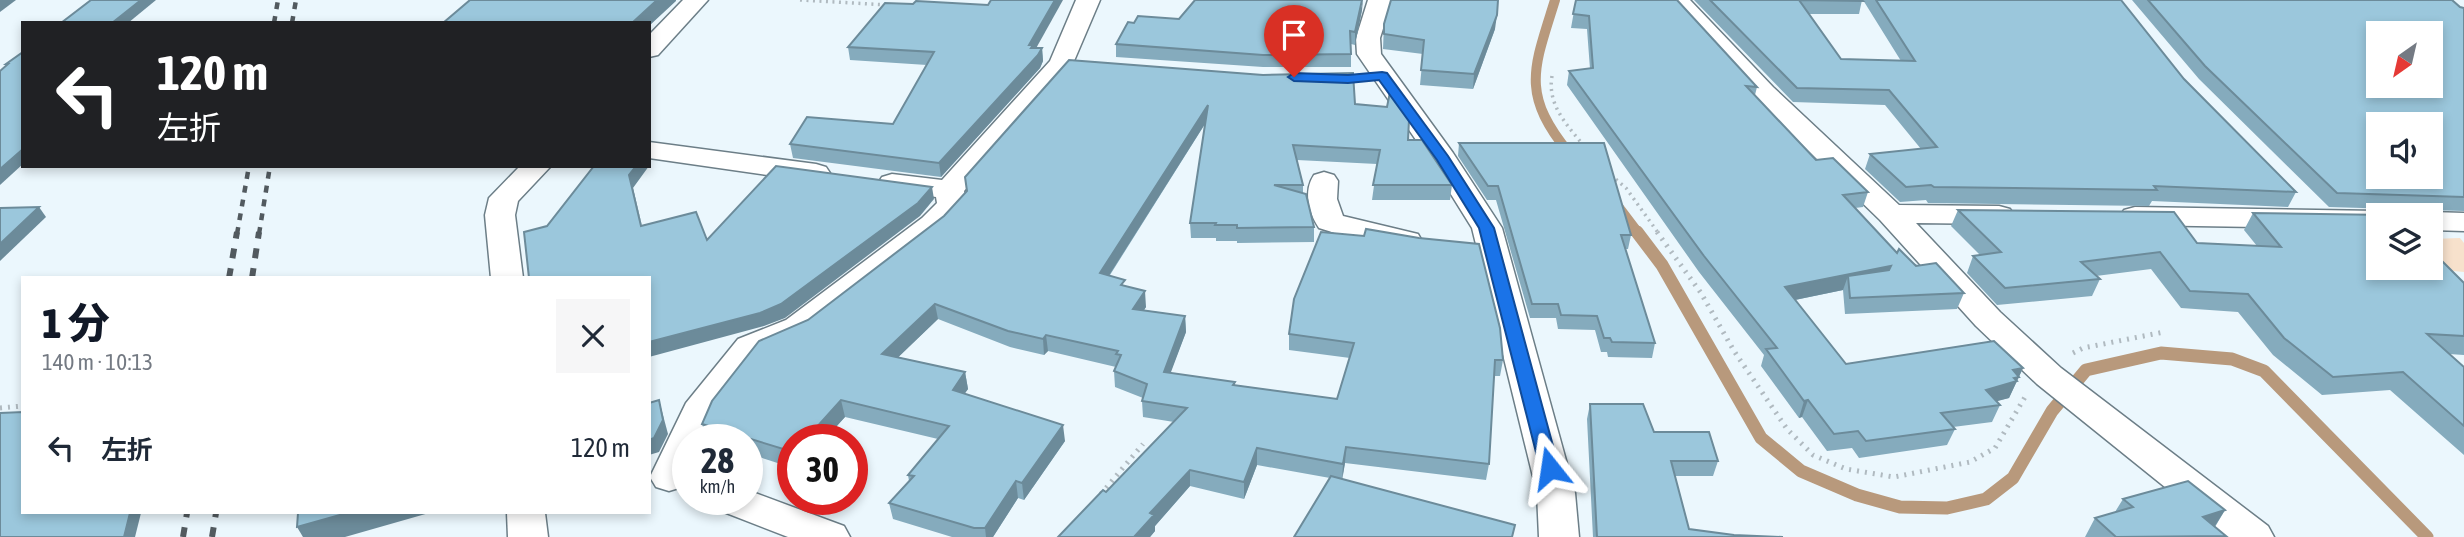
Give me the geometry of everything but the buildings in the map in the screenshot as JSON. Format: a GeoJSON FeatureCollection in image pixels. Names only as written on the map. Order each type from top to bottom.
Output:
{"type":"FeatureCollection","features":[{"type":"Feature","properties":{"kind":"street"},"geometry":{"type":"LineString","coordinates":[[651,48],[696,0]]}},
{"type":"Feature","properties":{"kind":"street"},"geometry":{"type":"LineString","coordinates":[[949,190],[1062,63],[1088,0]]}},
{"type":"Feature","properties":{"kind":"street"},"geometry":{"type":"LineString","coordinates":[[1324,181],[1322,199],[1330,222],[1390,239],[1467,246],[1487,228],[1443,159],[1371,77],[1368,38],[1380,0]]}},
{"type":"Feature","properties":{"kind":"street"},"geometry":{"type":"LineString","coordinates":[[1677,0],[1764,93],[1891,214],[1987,319],[2045,372],[2253,537]]}},
{"type":"Feature","properties":{"kind":"street"},"geometry":{"type":"LineString","coordinates":[[1062,63],[1090,65]]}},
{"type":"Feature","properties":{"kind":"street"},"geometry":{"type":"LineString","coordinates":[[651,150],[949,190]]}},
{"type":"Feature","properties":{"kind":"street"},"geometry":{"type":"LineString","coordinates":[[506,276],[500,215],[504,198],[535,168]]}},
{"type":"Feature","properties":{"kind":"street"},"geometry":{"type":"LineString","coordinates":[[2290,189],[2319,218]]}},
{"type":"Feature","properties":{"kind":"street"},"geometry":{"type":"LineString","coordinates":[[669,480],[699,412],[750,348],[798,327],[933,224],[952,204],[949,190]]}},
{"type":"Feature","properties":{"kind":"street"},"geometry":{"type":"LineString","coordinates":[[1891,214],[2029,215]]}},
{"type":"Feature","properties":{"kind":"street"},"geometry":{"type":"LineString","coordinates":[[2112,216],[2366,220]]}},
{"type":"Feature","properties":{"kind":"street"},"geometry":{"type":"LineString","coordinates":[[2443,221],[2464,222]]}},
{"type":"Feature","properties":{"kind":"street"},"geometry":{"type":"LineString","coordinates":[[1467,246],[1556,493],[1559,537]]}},
{"type":"Feature","properties":{"kind":"street"},"geometry":{"type":"LineString","coordinates":[[763,512],[830,537]]}},
{"type":"Feature","properties":{"kind":"street"},"geometry":{"type":"LineString","coordinates":[[526,514],[528,537]]}},
{"type":"Feature","properties":{"kind":"path"},"geometry":{"type":"LineString","coordinates":[[800,0],[894,5]]}},
{"type":"Feature","properties":{"kind":"path"},"geometry":{"type":"LineString","coordinates":[[1552,76],[1548,89],[1550,97],[1563,120],[1588,150]]}},
{"type":"Feature","properties":{"kind":"path"},"geometry":{"type":"LineString","coordinates":[[1606,170],[1626,188],[1701,293],[1734,351],[1787,429],[1813,455],[1846,469],[1894,477],[1970,462],[1995,448],[2045,372],[2083,348],[2164,332]]}},
{"type":"Feature","properties":{"kind":"path"},"geometry":{"type":"LineString","coordinates":[[0,408],[21,406]]}},
{"type":"Feature","properties":{"kind":"path"},"geometry":{"type":"LineString","coordinates":[[1099,496],[1143,444]]}},
{"type":"Feature","properties":{"kind":"shaded area"},"geometry":{"type":"Polygon","coordinates":[[[2460,238],[2464,243],[2464,272],[2443,270],[2443,239],[2460,238]]]}},
{"type":"Feature","properties":{"kind":"waterway"},"geometry":{"type":"LineString","coordinates":[[1555,0],[1541,44],[1536,80],[1543,113],[1569,153]]}},
{"type":"Feature","properties":{"kind":"waterway"},"geometry":{"type":"LineString","coordinates":[[1617,205],[1639,234]]}},
{"type":"Feature","properties":{"kind":"waterway"},"geometry":{"type":"LineString","coordinates":[[1637,232],[1662,265],[1761,438],[1801,471],[1857,495],[1900,507],[1947,508],[1986,499],[2013,478],[2052,411],[2086,370],[2161,353],[2232,359],[2264,371],[2427,537]]}},
{"type":"Feature","properties":{"kind":"railway"},"geometry":{"type":"LineString","coordinates":[[274,21],[278,0]]}},
{"type":"Feature","properties":{"kind":"railway"},"geometry":{"type":"LineString","coordinates":[[292,21],[296,0]]}},
{"type":"Feature","properties":{"kind":"railway"},"geometry":{"type":"LineString","coordinates":[[237,234],[249,168]]}},
{"type":"Feature","properties":{"kind":"railway"},"geometry":{"type":"LineString","coordinates":[[259,234],[270,168]]}},
{"type":"Feature","properties":{"kind":"railway"},"geometry":{"type":"LineString","coordinates":[[229,276],[237,232]]}},
{"type":"Feature","properties":{"kind":"railway"},"geometry":{"type":"LineString","coordinates":[[252,276],[259,232]]}},
{"type":"Feature","properties":{"kind":"railway"},"geometry":{"type":"LineString","coordinates":[[183,537],[187,514]]}},
{"type":"Feature","properties":{"kind":"railway"},"geometry":{"type":"LineString","coordinates":[[212,537],[216,514]]}},
{"type":"Feature","properties":{"kind":"route"},"geometry":{"type":"LineString","coordinates":[[1294,77],[1348,79],[1382,76],[1443,159],[1487,228],[1550,468]]}}]}
